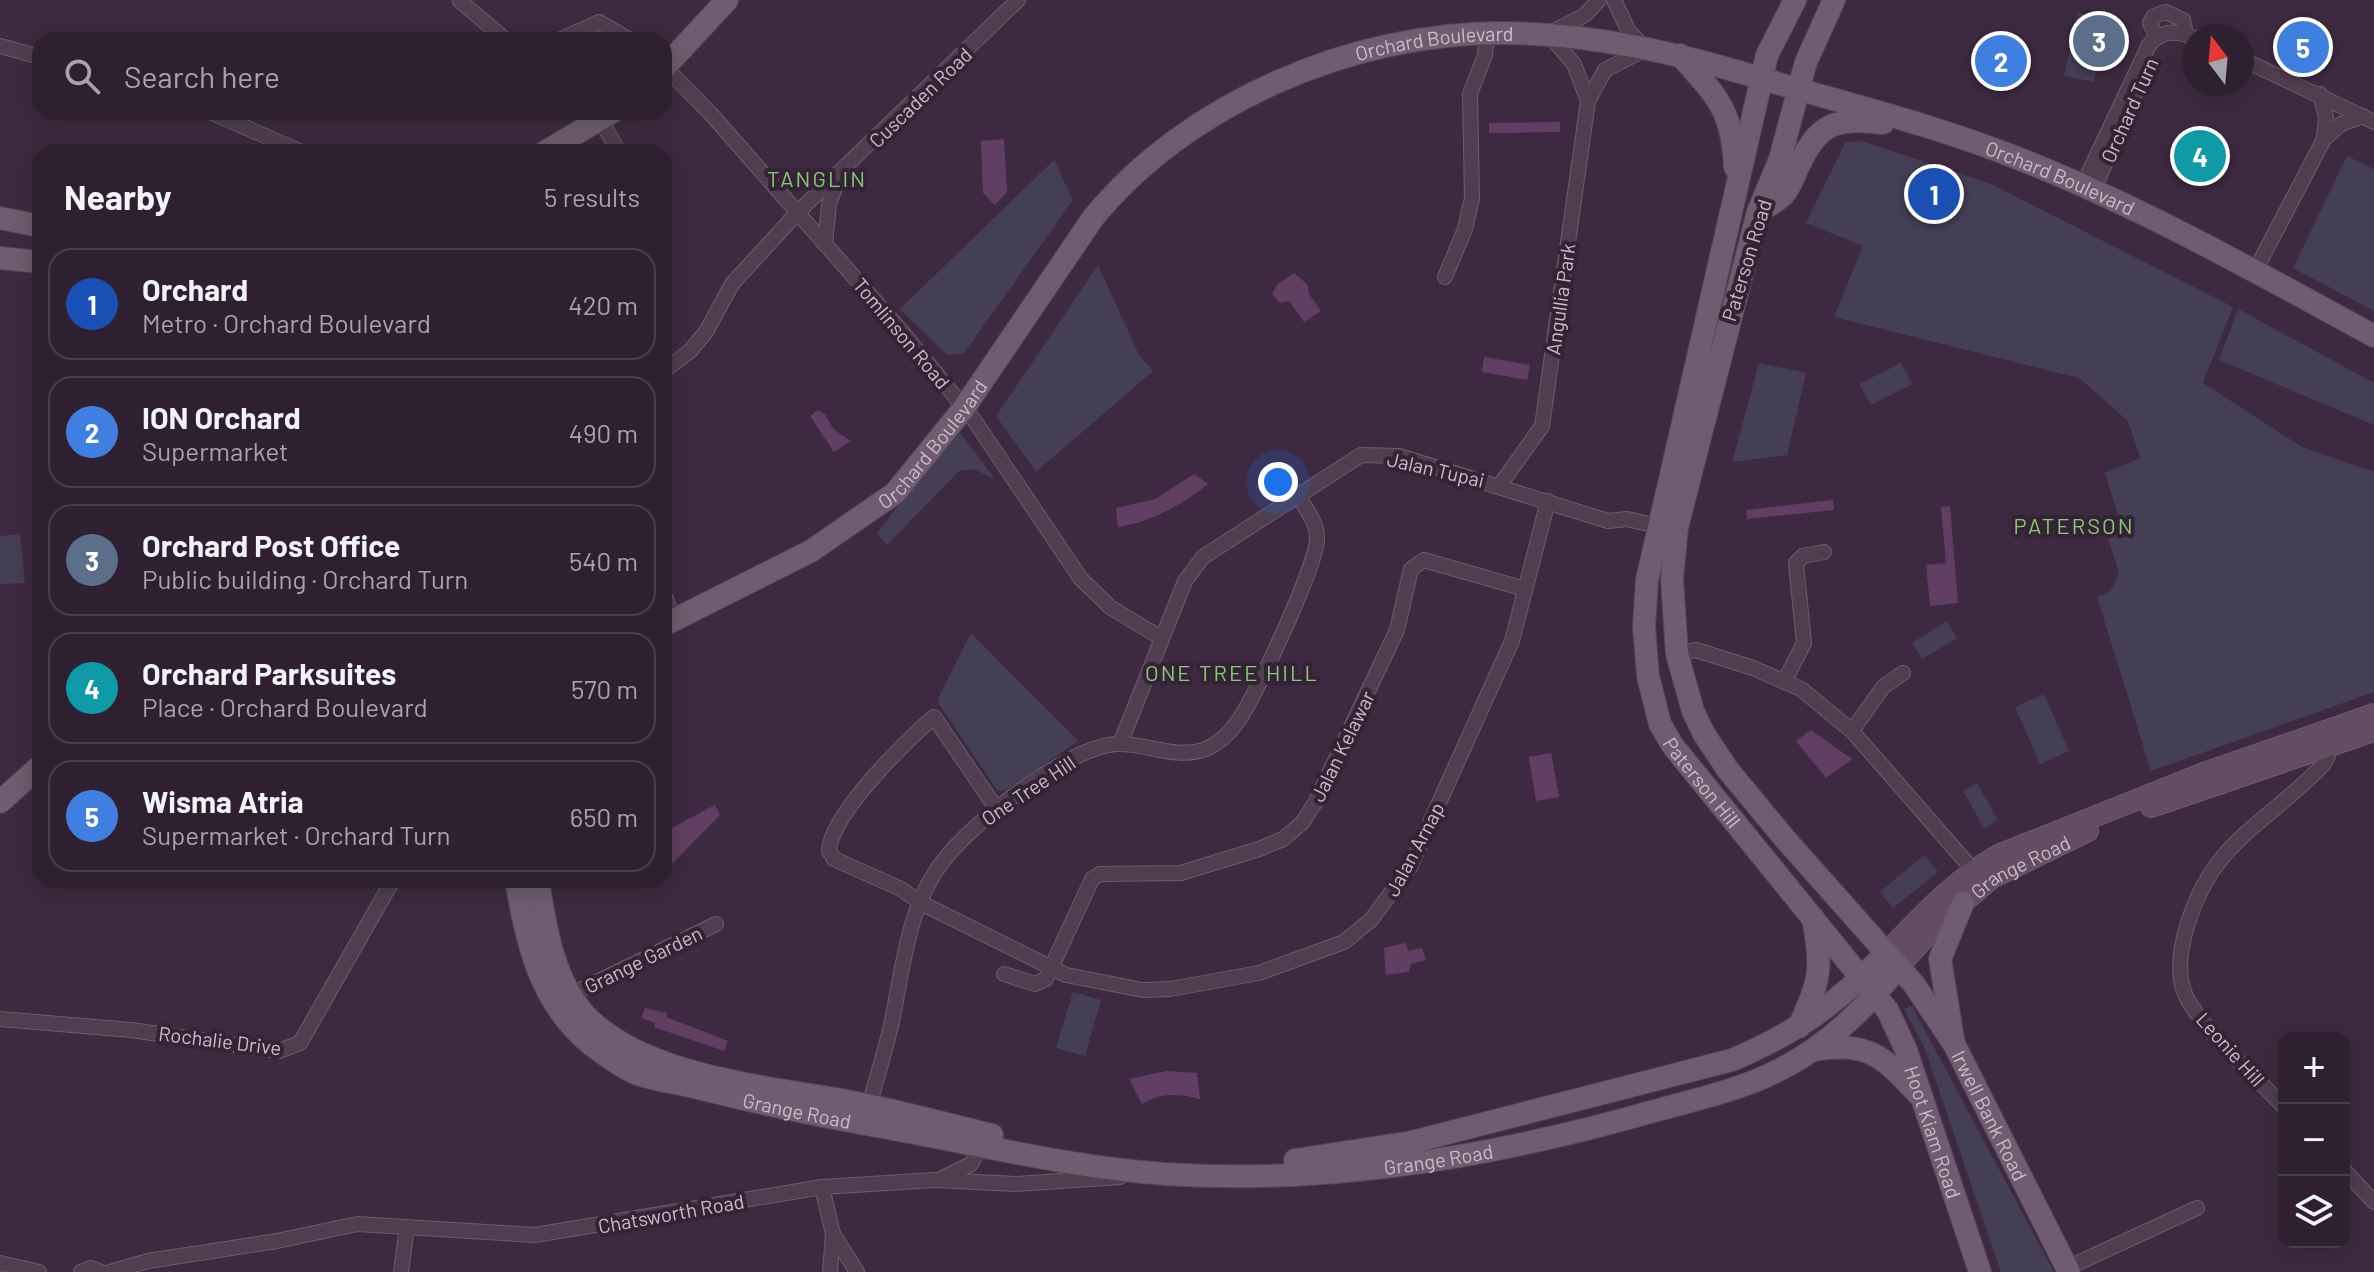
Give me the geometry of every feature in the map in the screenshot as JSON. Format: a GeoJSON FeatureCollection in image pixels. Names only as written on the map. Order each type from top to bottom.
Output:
{"type":"FeatureCollection","features":[{"type":"Feature","properties":{"kind":"main road","name":"Paterson Road"},"geometry":{"type":"LineString","coordinates":[[1667,526],[1761,78],[1767,55],[1795,0]]}},
{"type":"Feature","properties":{"kind":"main road","name":"Paterson Road"},"geometry":{"type":"LineString","coordinates":[[1667,526],[1758,212],[1780,159],[1798,87],[1834,0]]}},
{"type":"Feature","properties":{"kind":"main road"},"geometry":{"type":"LineString","coordinates":[[672,58],[719,3]]}},
{"type":"Feature","properties":{"kind":"main road","name":"Orchard Boulevard"},"geometry":{"type":"LineString","coordinates":[[672,621],[811,551],[866,516],[895,493],[964,408],[1093,218],[1112,196],[1175,139],[1250,93],[1386,47],[1487,33],[1548,34],[1679,54],[1798,87],[2020,159],[2255,271],[2374,336]]}},
{"type":"Feature","properties":{"kind":"main road"},"geometry":{"type":"LineString","coordinates":[[1679,54],[1725,108],[1732,132],[1736,200]]}},
{"type":"Feature","properties":{"kind":"main road"},"geometry":{"type":"LineString","coordinates":[[559,144],[602,120]]}},
{"type":"Feature","properties":{"kind":"main road"},"geometry":{"type":"LineString","coordinates":[[1758,212],[1781,198],[1810,141],[1824,128],[1849,121],[1925,127]]}},
{"type":"Feature","properties":{"kind":"main road"},"geometry":{"type":"LineString","coordinates":[[0,218],[32,224]]}},
{"type":"Feature","properties":{"kind":"main road"},"geometry":{"type":"LineString","coordinates":[[0,258],[32,261]]}},
{"type":"Feature","properties":{"kind":"main road","name":"Paterson Hill"},"geometry":{"type":"LineString","coordinates":[[1667,526],[1674,625],[1687,652],[1693,711],[1728,770],[1892,960]]}},
{"type":"Feature","properties":{"kind":"main road","name":"Paterson Hill"},"geometry":{"type":"LineString","coordinates":[[1667,526],[1647,580],[1644,627],[1648,676],[1660,724],[1673,746],[1870,985]]}},
{"type":"Feature","properties":{"kind":"main road","name":"Grange Road"},"geometry":{"type":"LineString","coordinates":[[1892,960],[2010,866],[2089,830],[2315,742],[2374,714]]}},
{"type":"Feature","properties":{"kind":"main road","name":"Grange Road"},"geometry":{"type":"LineString","coordinates":[[517,888],[528,945],[544,990],[564,1018],[593,1046],[634,1072],[778,1108],[866,1114],[979,1150],[1163,1174],[1258,1176],[1341,1171],[1454,1156],[1560,1136],[1749,1084],[1811,1051],[1973,870],[2060,828],[2315,742],[2374,731]]}},
{"type":"Feature","properties":{"kind":"main road"},"geometry":{"type":"LineString","coordinates":[[0,802],[32,773]]}},
{"type":"Feature","properties":{"kind":"main road","name":"Grange Road"},"geometry":{"type":"LineString","coordinates":[[540,888],[559,972],[570,995],[585,1015],[607,1034],[676,1066],[866,1114],[1081,1158],[1184,1165],[1265,1164],[1330,1156],[1450,1131],[1638,1087],[1732,1060],[1798,1028],[1870,985]]}},
{"type":"Feature","properties":{"kind":"main road"},"geometry":{"type":"LineString","coordinates":[[1954,1044],[1940,959],[1946,937],[1963,903]]}},
{"type":"Feature","properties":{"kind":"main road"},"geometry":{"type":"LineString","coordinates":[[1798,1028],[1819,977],[1820,955],[1813,917]]}},
{"type":"Feature","properties":{"kind":"main road","name":"Irwell Bank Road"},"geometry":{"type":"LineString","coordinates":[[1892,960],[1954,1044],[2068,1270]]}},
{"type":"Feature","properties":{"kind":"main road","name":"Hoot Kiam Road"},"geometry":{"type":"LineString","coordinates":[[1870,985],[1896,1024],[1980,1272]]}},
{"type":"Feature","properties":{"kind":"main road"},"geometry":{"type":"LineString","coordinates":[[1811,1051],[1839,1046],[1862,1049],[1881,1056],[1924,1101]]}},
{"type":"Feature","properties":{"kind":"main road"},"geometry":{"type":"LineString","coordinates":[[1732,1060],[1747,1067],[1749,1084]]}},
{"type":"Feature","properties":{"kind":"main road"},"geometry":{"type":"LineString","coordinates":[[1450,1131],[1441,1136],[1438,1145],[1454,1156]]}},
{"type":"Feature","properties":{"kind":"street","name":"Cuscaden Road"},"geometry":{"type":"LineString","coordinates":[[672,364],[698,342],[732,284],[798,212],[1018,0]]}},
{"type":"Feature","properties":{"kind":"street"},"geometry":{"type":"LineString","coordinates":[[1548,34],[1585,15],[1599,0]]}},
{"type":"Feature","properties":{"kind":"street"},"geometry":{"type":"LineString","coordinates":[[1614,0],[1629,32],[1646,49]]}},
{"type":"Feature","properties":{"kind":"street"},"geometry":{"type":"LineString","coordinates":[[460,1],[497,32]]}},
{"type":"Feature","properties":{"kind":"street"},"geometry":{"type":"LineString","coordinates":[[577,32],[599,22],[616,32]]}},
{"type":"Feature","properties":{"kind":"street"},"geometry":{"type":"LineString","coordinates":[[1445,277],[1465,229],[1472,198],[1470,94],[1485,55],[1487,33]]}},
{"type":"Feature","properties":{"kind":"street","name":"Angullia Park"},"geometry":{"type":"LineString","coordinates":[[1548,34],[1574,64],[1588,101]]}},
{"type":"Feature","properties":{"kind":"street","name":"Orchard Turn"},"geometry":{"type":"LineString","coordinates":[[2087,190],[2123,96],[2174,36]]}},
{"type":"Feature","properties":{"kind":"street"},"geometry":{"type":"LineString","coordinates":[[0,46],[32,55]]}},
{"type":"Feature","properties":{"kind":"street","name":"Angullia Park"},"geometry":{"type":"LineString","coordinates":[[1500,485],[1542,426],[1588,101],[1605,70],[1646,49]]}},
{"type":"Feature","properties":{"kind":"street"},"geometry":{"type":"LineString","coordinates":[[2254,64],[2369,119]]}},
{"type":"Feature","properties":{"kind":"street","name":"Tomlinson Road"},"geometry":{"type":"LineString","coordinates":[[672,76],[798,212],[964,408],[1081,579],[1110,607],[1161,638]]}},
{"type":"Feature","properties":{"kind":"street"},"geometry":{"type":"LineString","coordinates":[[2320,94],[2326,117],[2324,139]]}},
{"type":"Feature","properties":{"kind":"street"},"geometry":{"type":"LineString","coordinates":[[2255,271],[2324,139],[2341,124],[2369,119]]}},
{"type":"Feature","properties":{"kind":"street"},"geometry":{"type":"LineString","coordinates":[[228,120],[284,144]]}},
{"type":"Feature","properties":{"kind":"street"},"geometry":{"type":"LineString","coordinates":[[608,120],[616,144]]}},
{"type":"Feature","properties":{"kind":"street"},"geometry":{"type":"LineString","coordinates":[[825,244],[829,204],[839,175]]}},
{"type":"Feature","properties":{"kind":"street","name":"Jalan Tupai"},"geometry":{"type":"LineString","coordinates":[[1120,744],[1185,581],[1203,557],[1361,455],[1399,456],[1608,521],[1627,519],[1667,526]]}},
{"type":"Feature","properties":{"kind":"street","name":"One Tree Hill"},"geometry":{"type":"LineString","coordinates":[[866,1114],[891,1027],[911,929],[943,860],[996,808],[1063,764],[1088,752],[1120,744],[1186,753],[1208,748],[1226,736],[1240,719],[1283,629],[1317,539],[1314,521],[1298,495]]}},
{"type":"Feature","properties":{"kind":"street","name":"Jalan Arnap"},"geometry":{"type":"LineString","coordinates":[[996,808],[934,717],[883,765],[835,830],[829,851],[834,859],[901,889],[921,903],[1051,968],[1108,986],[1170,989],[1259,973],[1344,942],[1371,920],[1410,867],[1512,641],[1548,501]]}},
{"type":"Feature","properties":{"kind":"street"},"geometry":{"type":"LineString","coordinates":[[1784,682],[1804,643],[1796,563],[1803,556],[1824,552]]}},
{"type":"Feature","properties":{"kind":"street","name":"Jalan Kelawar"},"geometry":{"type":"LineString","coordinates":[[1051,968],[1092,879],[1111,872],[1154,876],[1181,873],[1259,849],[1283,839],[1302,823],[1315,803],[1397,630],[1411,569],[1416,563],[1424,560],[1525,589]]}},
{"type":"Feature","properties":{"kind":"street"},"geometry":{"type":"LineString","coordinates":[[1687,652],[1801,689],[1852,731],[1973,870]]}},
{"type":"Feature","properties":{"kind":"street"},"geometry":{"type":"LineString","coordinates":[[1852,731],[1883,687],[1903,673]]}},
{"type":"Feature","properties":{"kind":"street","name":"Leonie Hill"},"geometry":{"type":"LineString","coordinates":[[2281,1104],[2188,1001],[2180,973],[2190,916],[2211,868],[2229,847],[2293,791],[2302,778],[2315,742]]}},
{"type":"Feature","properties":{"kind":"street","name":"Rochalie Drive"},"geometry":{"type":"LineString","coordinates":[[0,1019],[131,1030],[279,1051],[294,1048],[300,1043],[388,888]]}},
{"type":"Feature","properties":{"kind":"street","name":"Grange Garden"},"geometry":{"type":"LineString","coordinates":[[570,995],[716,924]]}},
{"type":"Feature","properties":{"kind":"street"},"geometry":{"type":"LineString","coordinates":[[1004,974],[1035,984],[1046,979],[1051,968]]}},
{"type":"Feature","properties":{"kind":"street"},"geometry":{"type":"LineString","coordinates":[[979,1150],[978,1174],[987,1183]]}},
{"type":"Feature","properties":{"kind":"street","name":"Chatsworth Road"},"geometry":{"type":"LineString","coordinates":[[935,1180],[963,1170],[979,1150]]}},
{"type":"Feature","properties":{"kind":"street","name":"Chatsworth Road"},"geometry":{"type":"LineString","coordinates":[[110,1272],[148,1261],[277,1241],[357,1224],[535,1235],[822,1187],[935,1180],[1016,1184],[1163,1174]]}},
{"type":"Feature","properties":{"kind":"street"},"geometry":{"type":"LineString","coordinates":[[2350,1176],[2374,1202]]}},
{"type":"Feature","properties":{"kind":"street"},"geometry":{"type":"LineString","coordinates":[[822,1187],[833,1234],[830,1272]]}},
{"type":"Feature","properties":{"kind":"street"},"geometry":{"type":"LineString","coordinates":[[799,1191],[828,1213]]}},
{"type":"Feature","properties":{"kind":"street"},"geometry":{"type":"LineString","coordinates":[[2068,1270],[2197,1208]]}},
{"type":"Feature","properties":{"kind":"street"},"geometry":{"type":"LineString","coordinates":[[401,1272],[407,1227]]}},
{"type":"Feature","properties":{"kind":"street"},"geometry":{"type":"LineString","coordinates":[[833,1234],[857,1272]]}},
{"type":"Feature","properties":{"kind":"street"},"geometry":{"type":"LineString","coordinates":[[0,1263],[39,1272]]}},
{"type":"Feature","properties":{"kind":"street"},"geometry":{"type":"LineString","coordinates":[[81,1272],[91,1268],[101,1272]]}},
{"type":"Feature","properties":{"kind":"shaded area"},"geometry":{"type":"Polygon","coordinates":[[[2078,13],[2108,20],[2094,82],[2064,76],[2078,13]]]}},
{"type":"Feature","properties":{"kind":"shaded area"},"geometry":{"type":"Polygon","coordinates":[[[1560,122],[1560,132],[1489,133],[1489,123],[1560,122]]]}},
{"type":"Feature","properties":{"kind":"shaded area"},"geometry":{"type":"Polygon","coordinates":[[[1004,139],[1007,192],[995,205],[983,193],[981,141],[1004,139]]]}},
{"type":"Feature","properties":{"kind":"shaded area"},"geometry":{"type":"Polygon","coordinates":[[[1862,141],[1989,183],[2233,307],[2203,383],[2302,447],[2374,472],[2374,692],[2151,771],[2097,597],[2111,591],[2119,572],[2106,533],[2121,525],[2105,473],[2140,458],[2128,421],[2079,378],[1834,317],[1863,246],[1806,223],[1845,143],[1862,141]]]}},
{"type":"Feature","properties":{"kind":"shaded area"},"geometry":{"type":"Polygon","coordinates":[[[2347,156],[2374,169],[2374,311],[2293,268],[2347,156]]]}},
{"type":"Feature","properties":{"kind":"shaded area"},"geometry":{"type":"Polygon","coordinates":[[[1054,160],[1073,200],[964,353],[947,355],[900,309],[1054,160]]]}},
{"type":"Feature","properties":{"kind":"shaded area"},"geometry":{"type":"Polygon","coordinates":[[[1098,265],[1139,355],[1153,371],[1036,472],[996,416],[1098,265]]]}},
{"type":"Feature","properties":{"kind":"shaded area"},"geometry":{"type":"Polygon","coordinates":[[[1294,273],[1308,285],[1309,294],[1321,311],[1304,322],[1289,301],[1280,303],[1272,294],[1278,284],[1294,273]]]}},
{"type":"Feature","properties":{"kind":"shaded area"},"geometry":{"type":"Polygon","coordinates":[[[2238,309],[2374,383],[2374,425],[2219,360],[2238,309]]]}},
{"type":"Feature","properties":{"kind":"shaded area"},"geometry":{"type":"Polygon","coordinates":[[[1484,357],[1530,365],[1527,380],[1482,372],[1484,357]]]}},
{"type":"Feature","properties":{"kind":"shaded area"},"geometry":{"type":"Polygon","coordinates":[[[1759,363],[1806,373],[1787,455],[1732,462],[1759,363]]]}},
{"type":"Feature","properties":{"kind":"shaded area"},"geometry":{"type":"Polygon","coordinates":[[[1901,363],[1912,384],[1871,405],[1859,384],[1901,363]]]}},
{"type":"Feature","properties":{"kind":"shaded area"},"geometry":{"type":"Polygon","coordinates":[[[818,410],[825,414],[834,430],[851,441],[834,452],[810,416],[818,410]]]}},
{"type":"Feature","properties":{"kind":"shaded area"},"geometry":{"type":"Polygon","coordinates":[[[958,430],[995,479],[974,469],[959,471],[887,545],[877,533],[958,430]]]}},
{"type":"Feature","properties":{"kind":"shaded area"},"geometry":{"type":"Polygon","coordinates":[[[1194,474],[1208,484],[1166,512],[1118,527],[1116,508],[1155,499],[1194,474]]]}},
{"type":"Feature","properties":{"kind":"shaded area"},"geometry":{"type":"Polygon","coordinates":[[[1833,500],[1834,510],[1747,519],[1746,510],[1833,500]]]}},
{"type":"Feature","properties":{"kind":"shaded area"},"geometry":{"type":"Polygon","coordinates":[[[1950,506],[1958,603],[1930,606],[1926,565],[1946,563],[1941,507],[1950,506]]]}},
{"type":"Feature","properties":{"kind":"shaded area"},"geometry":{"type":"Polygon","coordinates":[[[20,534],[25,583],[0,584],[0,536],[20,534]]]}},
{"type":"Feature","properties":{"kind":"shaded area"},"geometry":{"type":"Polygon","coordinates":[[[1947,621],[1957,638],[1922,659],[1912,643],[1947,621]]]}},
{"type":"Feature","properties":{"kind":"shaded area"},"geometry":{"type":"Polygon","coordinates":[[[971,633],[1078,741],[1005,791],[997,790],[939,704],[939,697],[971,633]]]}},
{"type":"Feature","properties":{"kind":"shaded area"},"geometry":{"type":"Polygon","coordinates":[[[2044,694],[2069,751],[2040,764],[2015,707],[2044,694]]]}},
{"type":"Feature","properties":{"kind":"shaded area"},"geometry":{"type":"Polygon","coordinates":[[[1811,730],[1852,759],[1826,778],[1796,741],[1811,730]]]}},
{"type":"Feature","properties":{"kind":"shaded area"},"geometry":{"type":"Polygon","coordinates":[[[1551,753],[1559,797],[1536,801],[1529,757],[1551,753]]]}},
{"type":"Feature","properties":{"kind":"shaded area"},"geometry":{"type":"Polygon","coordinates":[[[1977,783],[1998,820],[1984,828],[1963,791],[1977,783]]]}},
{"type":"Feature","properties":{"kind":"shaded area"},"geometry":{"type":"Polygon","coordinates":[[[715,805],[720,815],[672,864],[672,828],[715,805]]]}},
{"type":"Feature","properties":{"kind":"shaded area"},"geometry":{"type":"Polygon","coordinates":[[[1924,855],[1938,872],[1893,908],[1880,892],[1924,855]]]}},
{"type":"Feature","properties":{"kind":"shaded area"},"geometry":{"type":"Polygon","coordinates":[[[1405,943],[1409,951],[1422,948],[1426,960],[1411,964],[1409,972],[1386,975],[1384,948],[1405,943]]]}},
{"type":"Feature","properties":{"kind":"shaded area"},"geometry":{"type":"Polygon","coordinates":[[[1073,992],[1101,1000],[1085,1056],[1056,1048],[1073,992]]]}},
{"type":"Feature","properties":{"kind":"shaded area"},"geometry":{"type":"Polygon","coordinates":[[[1912,1006],[2054,1272],[2001,1272],[1925,1049],[1904,1009],[1912,1006]]]}},
{"type":"Feature","properties":{"kind":"shaded area"},"geometry":{"type":"Polygon","coordinates":[[[645,1008],[667,1013],[666,1017],[728,1041],[724,1051],[654,1027],[655,1023],[641,1018],[645,1008]]]}},
{"type":"Feature","properties":{"kind":"shaded area"},"geometry":{"type":"Polygon","coordinates":[[[1166,1071],[1197,1073],[1200,1099],[1170,1095],[1142,1104],[1129,1079],[1166,1071]]]}},
{"type":"Feature","properties":{"kind":"place","name":"Orchard Post Office"},"geometry":{"type":"Point","coordinates":[2099,41]}},
{"type":"Feature","properties":{"kind":"place","name":"Wisma Atria"},"geometry":{"type":"Point","coordinates":[2303,47]}},
{"type":"Feature","properties":{"kind":"place","name":"ION Orchard"},"geometry":{"type":"Point","coordinates":[2001,61]}},
{"type":"Feature","properties":{"kind":"place","name":"Orchard Parksuites"},"geometry":{"type":"Point","coordinates":[2200,156]}},
{"type":"Feature","properties":{"kind":"place","name":"Orchard"},"geometry":{"type":"Point","coordinates":[1934,194]}},
{"type":"Feature","properties":{"kind":"district","name":"TANGLIN"},"geometry":{"type":"Point","coordinates":[817,178]}},
{"type":"Feature","properties":{"kind":"district","name":"PATERSON"},"geometry":{"type":"Point","coordinates":[2074,525]}},
{"type":"Feature","properties":{"kind":"district","name":"ONE TREE HILL"},"geometry":{"type":"Point","coordinates":[1232,672]}}]}
